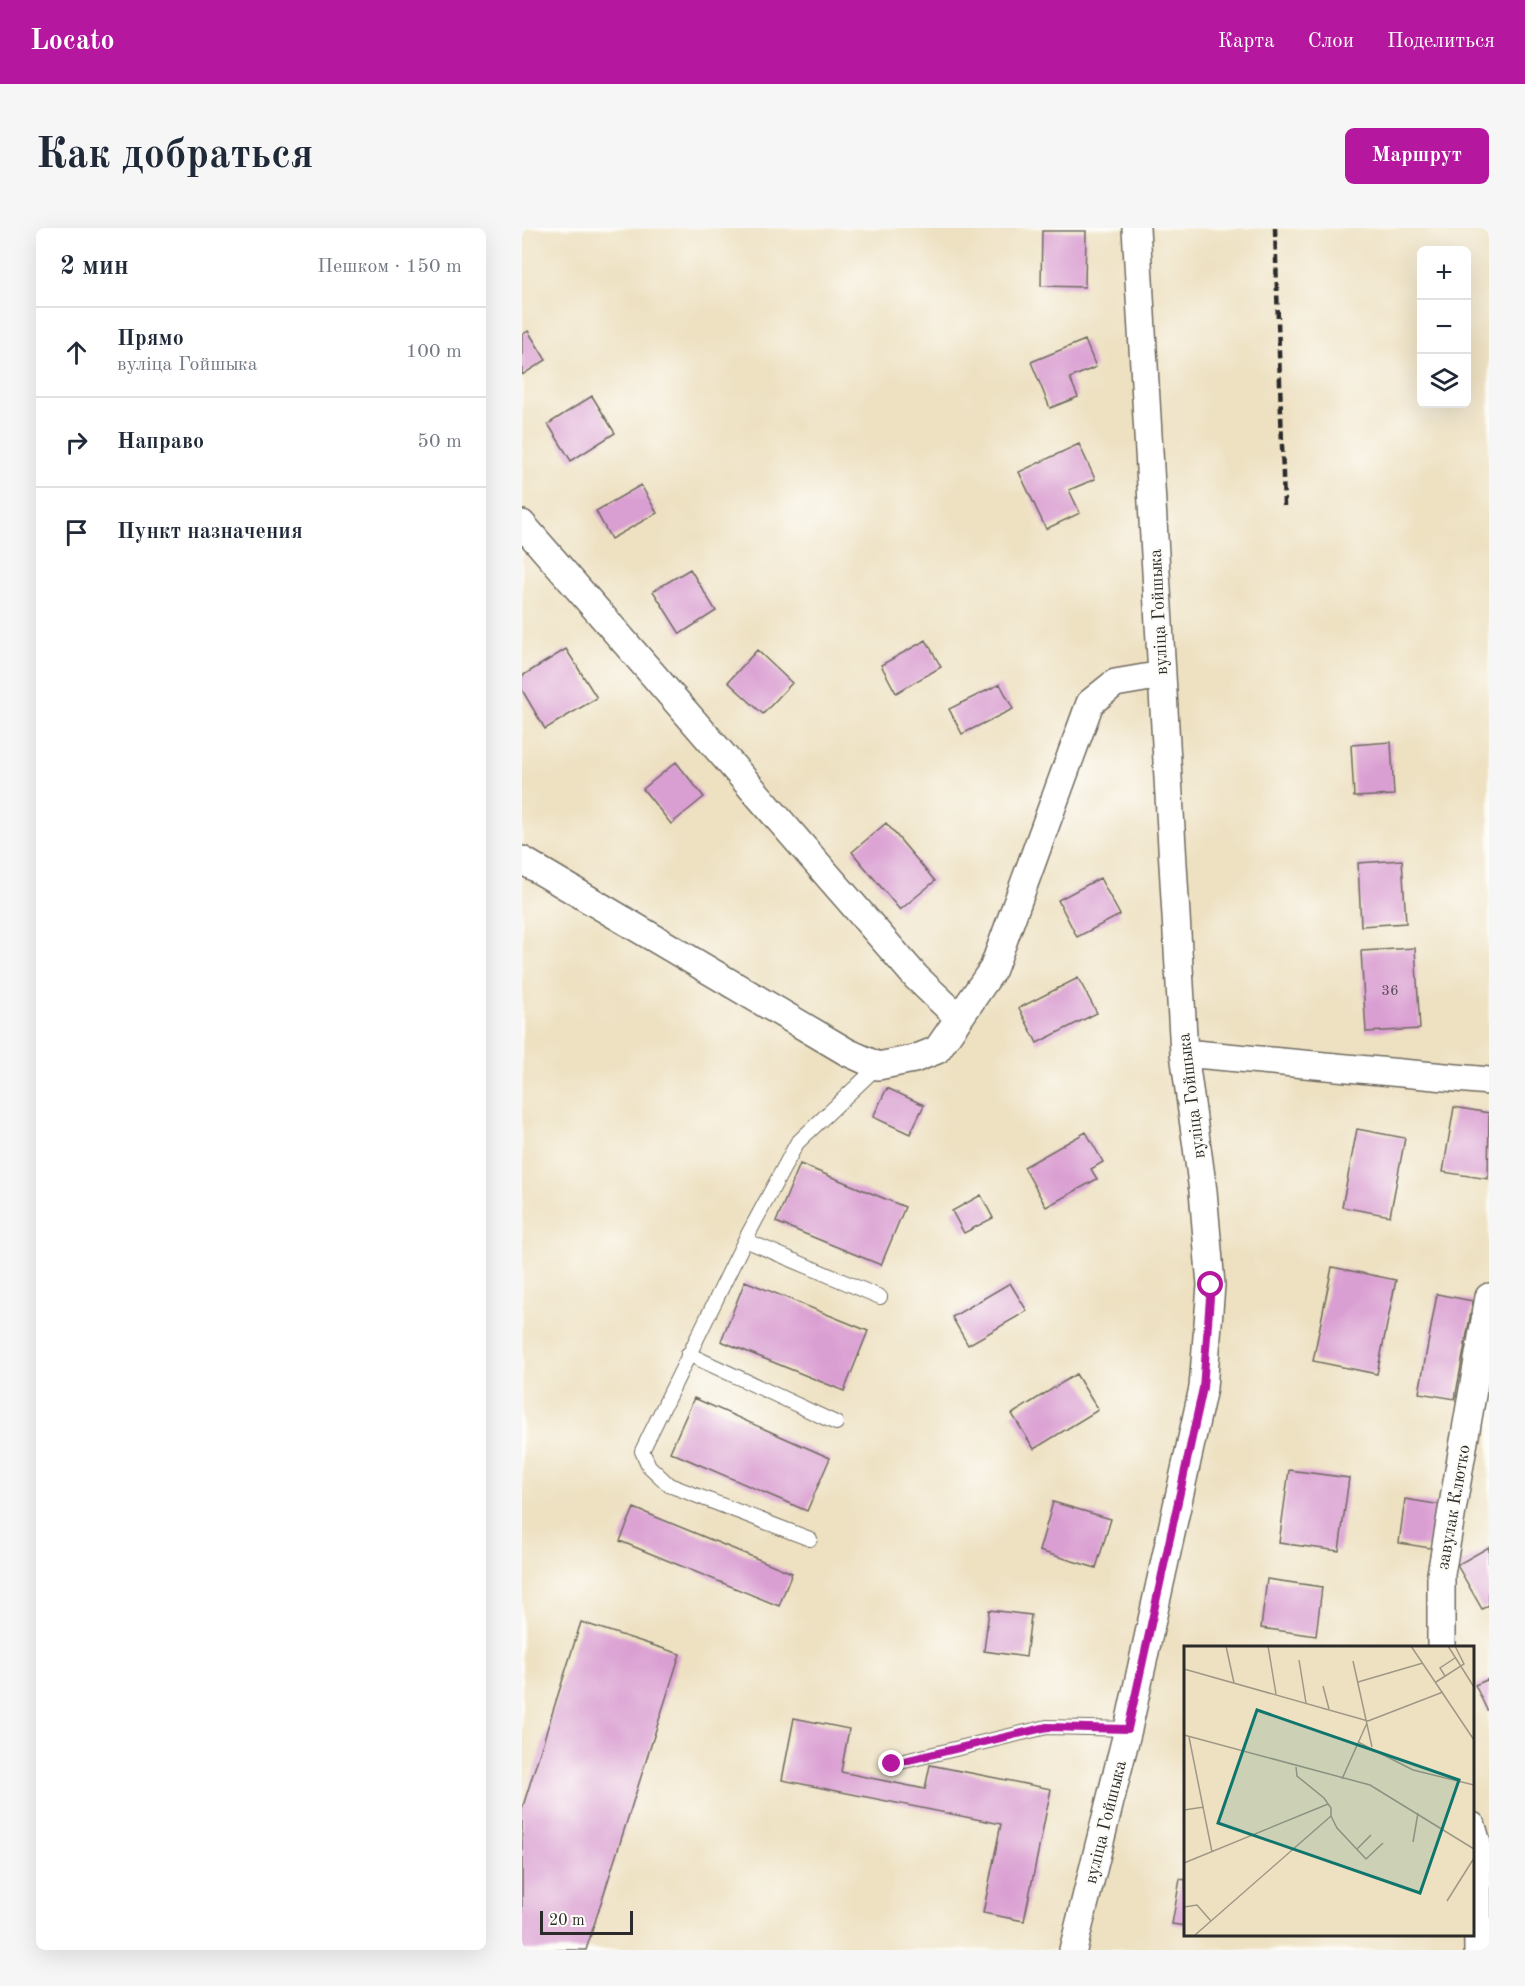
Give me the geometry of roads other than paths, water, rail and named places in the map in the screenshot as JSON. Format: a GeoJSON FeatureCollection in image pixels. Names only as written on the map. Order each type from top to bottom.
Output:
{"type":"FeatureCollection","features":[{"type":"Feature","properties":{"kind":"street","name":"вуліца Гойшыка"},"geometry":{"type":"LineString","coordinates":[[1073,1950],[1128,1729],[1203,1388],[1210,1297],[1203,1191],[1184,1053],[1136,228]]}},
{"type":"Feature","properties":{"kind":"street"},"geometry":{"type":"LineString","coordinates":[[522,524],[916,977],[959,1018]]}},
{"type":"Feature","properties":{"kind":"street"},"geometry":{"type":"LineString","coordinates":[[522,860],[847,1052],[878,1066],[914,1059],[937,1050],[993,969],[1090,703],[1115,683],[1162,675]]}},
{"type":"Feature","properties":{"kind":"street"},"geometry":{"type":"LineString","coordinates":[[1184,1053],[1489,1081]]}},
{"type":"Feature","properties":{"kind":"street","name":"завулак Клютко"},"geometry":{"type":"LineString","coordinates":[[1441,1646],[1441,1574],[1489,1297]]}},
{"type":"Feature","properties":{"kind":"street"},"geometry":{"type":"LineString","coordinates":[[1474,1830],[1477,1843],[1478,1950]]}},
{"type":"Feature","properties":{"kind":"lane"},"geometry":{"type":"LineString","coordinates":[[810,1539],[669,1485],[649,1466],[642,1451],[643,1444],[797,1143],[878,1066]]}},
{"type":"Feature","properties":{"kind":"lane"},"geometry":{"type":"LineString","coordinates":[[746,1240],[880,1297]]}},
{"type":"Feature","properties":{"kind":"lane"},"geometry":{"type":"LineString","coordinates":[[688,1354],[836,1423]]}},
{"type":"Feature","properties":{"kind":"lane"},"geometry":{"type":"LineString","coordinates":[[892,1764],[1047,1727],[1128,1729]]}},
{"type":"Feature","properties":{"kind":"railway"},"geometry":{"type":"LineString","coordinates":[[1275,228],[1284,506]]}}]}
